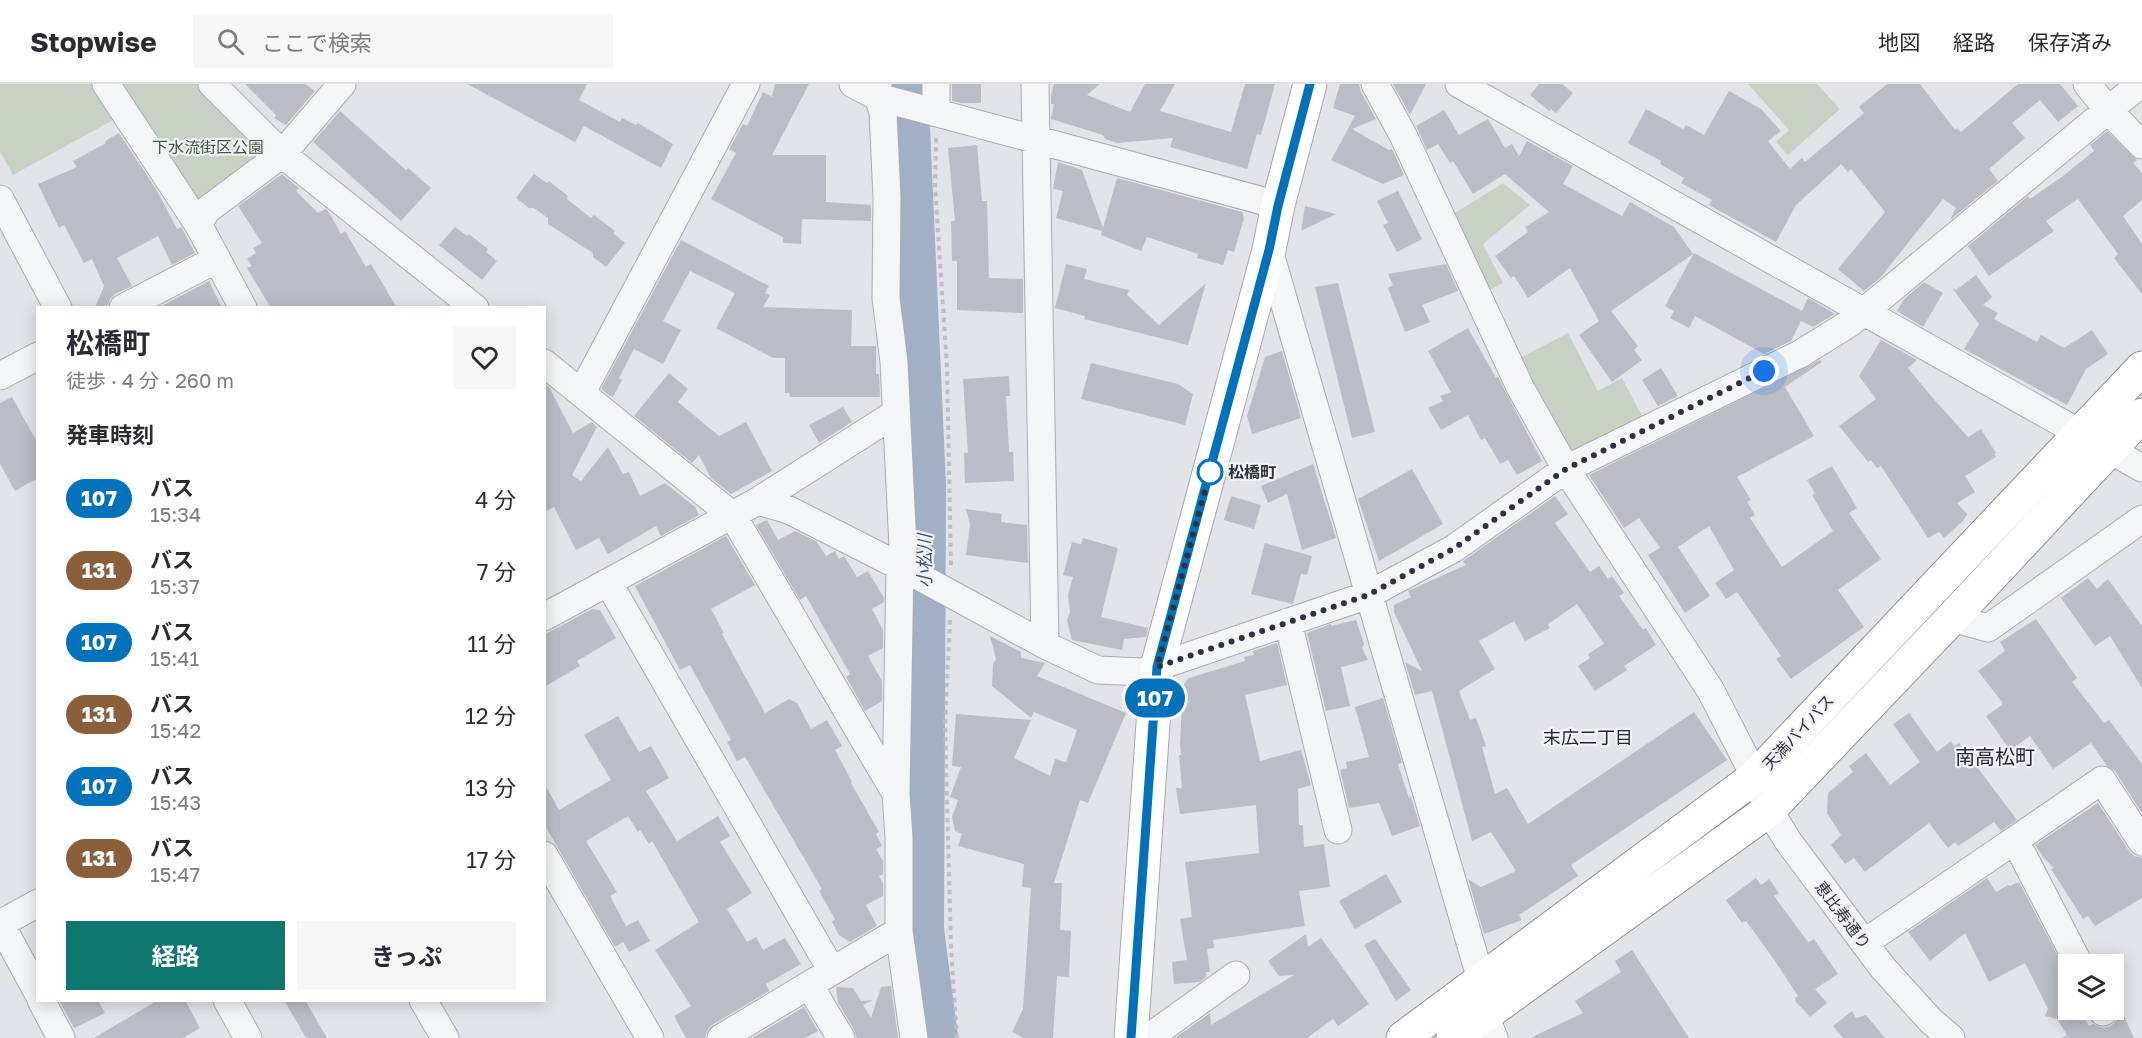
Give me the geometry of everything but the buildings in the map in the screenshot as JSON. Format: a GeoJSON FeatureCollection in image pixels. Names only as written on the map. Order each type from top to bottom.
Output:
{"type":"FeatureCollection","features":[{"type":"Feature","properties":{"kind":"main road"},"geometry":{"type":"LineString","coordinates":[[1131,1038],[1157,667],[1269,250],[1278,206],[1310,84]]}},
{"type":"Feature","properties":{"kind":"main road","name":"天満バイパス"},"geometry":{"type":"LineString","coordinates":[[1403,1038],[1755,777],[2142,368]]}},
{"type":"Feature","properties":{"kind":"main road","name":"天満バイパス"},"geometry":{"type":"LineString","coordinates":[[1453,1038],[1489,1027],[1769,810],[2142,415]]}},
{"type":"Feature","properties":{"kind":"street"},"geometry":{"type":"LineString","coordinates":[[106,84],[198,224],[242,306]]}},
{"type":"Feature","properties":{"kind":"street"},"geometry":{"type":"LineString","coordinates":[[212,84],[282,154],[472,306]]}},
{"type":"Feature","properties":{"kind":"street"},"geometry":{"type":"LineString","coordinates":[[198,224],[207,210],[282,154],[342,84]]}},
{"type":"Feature","properties":{"kind":"street"},"geometry":{"type":"LineString","coordinates":[[582,392],[746,84]]}},
{"type":"Feature","properties":{"kind":"street"},"geometry":{"type":"LineString","coordinates":[[853,84],[936,113],[1278,206]]}},
{"type":"Feature","properties":{"kind":"street"},"geometry":{"type":"LineString","coordinates":[[936,84],[936,113]]}},
{"type":"Feature","properties":{"kind":"street"},"geometry":{"type":"LineString","coordinates":[[1035,84],[1045,645]]}},
{"type":"Feature","properties":{"kind":"street","name":"恵比寿通り"},"geometry":{"type":"LineString","coordinates":[[1375,84],[1403,135],[1520,387],[1566,469],[1711,691],[1755,777],[1769,810],[1788,841],[1927,1029],[1951,1038]]}},
{"type":"Feature","properties":{"kind":"street"},"geometry":{"type":"LineString","coordinates":[[1459,84],[2142,468]]}},
{"type":"Feature","properties":{"kind":"street"},"geometry":{"type":"LineString","coordinates":[[2087,84],[2108,110],[2142,145]]}},
{"type":"Feature","properties":{"kind":"street"},"geometry":{"type":"LineString","coordinates":[[758,501],[789,510],[1045,645],[1098,670],[1142,672],[1368,595],[1453,549],[1566,469],[1800,354],[1864,312],[2141,84]]}},
{"type":"Feature","properties":{"kind":"street"},"geometry":{"type":"LineString","coordinates":[[878,91],[883,112],[887,198],[886,298],[894,362],[904,569],[896,794],[899,837],[899,930],[914,1038]]}},
{"type":"Feature","properties":{"kind":"street"},"geometry":{"type":"LineString","coordinates":[[0,199],[57,306]]}},
{"type":"Feature","properties":{"kind":"street"},"geometry":{"type":"LineString","coordinates":[[1269,250],[1481,980],[1489,1027]]}},
{"type":"Feature","properties":{"kind":"street"},"geometry":{"type":"LineString","coordinates":[[127,306],[217,259]]}},
{"type":"Feature","properties":{"kind":"street"},"geometry":{"type":"LineString","coordinates":[[0,376],[36,357]]}},
{"type":"Feature","properties":{"kind":"street"},"geometry":{"type":"LineString","coordinates":[[546,365],[733,516],[896,794]]}},
{"type":"Feature","properties":{"kind":"street"},"geometry":{"type":"LineString","coordinates":[[546,616],[733,516],[896,413]]}},
{"type":"Feature","properties":{"kind":"street"},"geometry":{"type":"LineString","coordinates":[[1952,618],[1988,628],[2142,519]]}},
{"type":"Feature","properties":{"kind":"street"},"geometry":{"type":"LineString","coordinates":[[608,582],[832,971]]}},
{"type":"Feature","properties":{"kind":"street"},"geometry":{"type":"LineString","coordinates":[[1288,622],[1338,830]]}},
{"type":"Feature","properties":{"kind":"street"},"geometry":{"type":"LineString","coordinates":[[1864,943],[2102,780],[2142,842]]}},
{"type":"Feature","properties":{"kind":"street"},"geometry":{"type":"LineString","coordinates":[[2014,840],[2074,954]]}},
{"type":"Feature","properties":{"kind":"street"},"geometry":{"type":"LineString","coordinates":[[546,858],[650,1038]]}},
{"type":"Feature","properties":{"kind":"street"},"geometry":{"type":"LineString","coordinates":[[36,904],[0,924],[36,989]]}},
{"type":"Feature","properties":{"kind":"street"},"geometry":{"type":"LineString","coordinates":[[722,1038],[899,930]]}},
{"type":"Feature","properties":{"kind":"street"},"geometry":{"type":"LineString","coordinates":[[1148,1038],[1236,975]]}},
{"type":"Feature","properties":{"kind":"street"},"geometry":{"type":"LineString","coordinates":[[809,985],[841,1038]]}},
{"type":"Feature","properties":{"kind":"street"},"geometry":{"type":"LineString","coordinates":[[42,1002],[61,1038]]}},
{"type":"Feature","properties":{"kind":"street"},"geometry":{"type":"LineString","coordinates":[[228,1002],[248,1038]]}},
{"type":"Feature","properties":{"kind":"street"},"geometry":{"type":"LineString","coordinates":[[424,1002],[445,1038]]}},
{"type":"Feature","properties":{"kind":"path"},"geometry":{"type":"LineString","coordinates":[[936,113],[935,186],[947,367],[945,725],[951,948],[957,1038]]}},
{"type":"Feature","properties":{"kind":"green space","name":"下水流街区公園"},"geometry":{"type":"Polygon","coordinates":[[[0,84],[92,84],[115,119],[13,175],[0,151],[0,84]]]}},
{"type":"Feature","properties":{"kind":"green space","name":"下水流街区公園"},"geometry":{"type":"Polygon","coordinates":[[[119,84],[200,84],[259,143],[258,157],[200,204],[119,84]]]}},
{"type":"Feature","properties":{"kind":"green space"},"geometry":{"type":"Polygon","coordinates":[[[1748,84],[1817,84],[1840,109],[1788,155],[1776,142],[1789,130],[1748,84]]]}},
{"type":"Feature","properties":{"kind":"green space"},"geometry":{"type":"Polygon","coordinates":[[[1503,183],[1530,205],[1483,244],[1503,283],[1486,292],[1452,215],[1503,183]]]}},
{"type":"Feature","properties":{"kind":"green space"},"geometry":{"type":"Polygon","coordinates":[[[1568,333],[1598,391],[1622,378],[1643,418],[1569,456],[1518,359],[1568,333]]]}},
{"type":"Feature","properties":{"kind":"waterway","name":"小松川"},"geometry":{"type":"LineString","coordinates":[[911,84],[910,127],[926,486],[924,929],[938,1038]]}},
{"type":"Feature","properties":{"kind":"bus line","name":"107"},"geometry":{"type":"LineString","coordinates":[[1131,1038],[1157,667],[1269,250],[1278,206],[1310,84]]}},
{"type":"Feature","properties":{"kind":"place","name":"松橋町"},"geometry":{"type":"Point","coordinates":[1210,472]}},
{"type":"Feature","properties":{"kind":"district","name":"末広二丁目"},"geometry":{"type":"Point","coordinates":[1588,738]}},
{"type":"Feature","properties":{"kind":"district","name":"南高松町"},"geometry":{"type":"Point","coordinates":[1995,757]}},
{"type":"Feature","properties":{"kind":"route"},"geometry":{"type":"LineString","coordinates":[[1210,472],[1157,667],[1368,595],[1453,549],[1566,469],[1764,371]]}}]}
